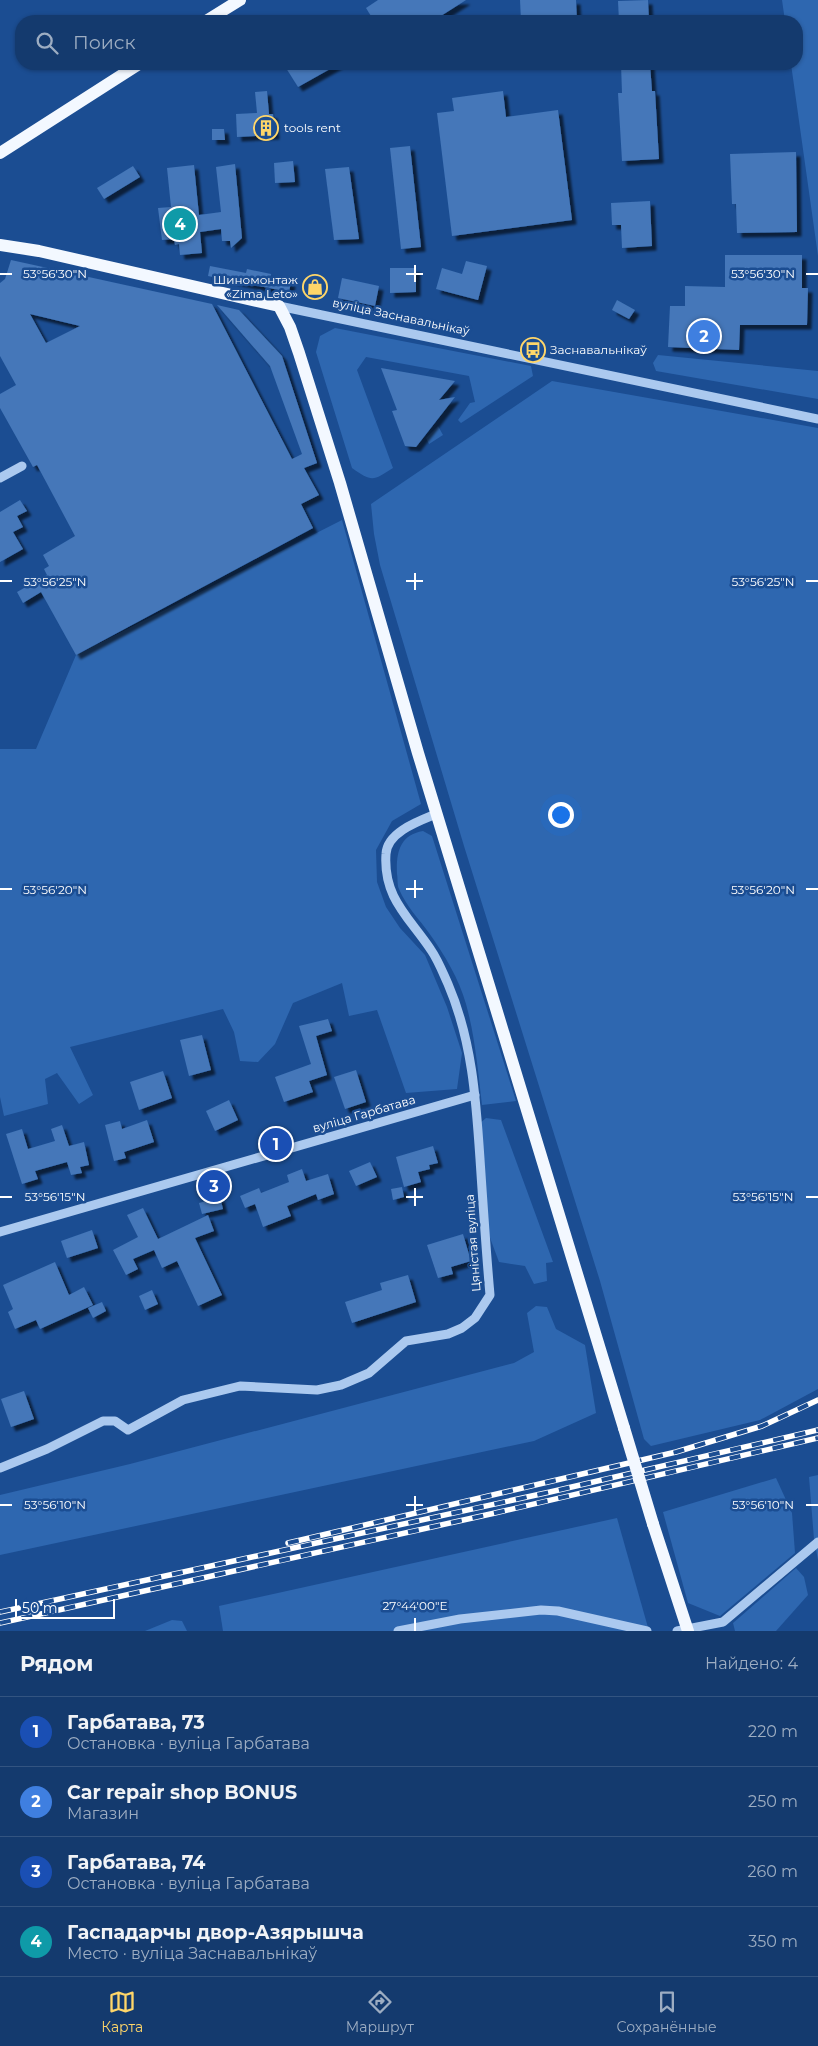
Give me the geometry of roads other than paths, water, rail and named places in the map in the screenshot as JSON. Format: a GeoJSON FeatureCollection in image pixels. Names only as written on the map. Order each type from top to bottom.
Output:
{"type":"FeatureCollection","features":[{"type":"Feature","properties":{"kind":"main road"},"geometry":{"type":"LineString","coordinates":[[216,15],[240,0]]}},
{"type":"Feature","properties":{"kind":"main road"},"geometry":{"type":"LineString","coordinates":[[0,153],[130,70]]}},
{"type":"Feature","properties":{"kind":"main road","name":"вуліца Заснавальнікаў"},"geometry":{"type":"LineString","coordinates":[[0,245],[39,251],[279,306]]}},
{"type":"Feature","properties":{"kind":"main road"},"geometry":{"type":"LineString","coordinates":[[279,306],[290,328],[299,353],[337,474],[436,814],[684,1630]]}},
{"type":"Feature","properties":{"kind":"street","name":"вуліца Заснавальнікаў"},"geometry":{"type":"LineString","coordinates":[[279,306],[818,419]]}},
{"type":"Feature","properties":{"kind":"street"},"geometry":{"type":"LineString","coordinates":[[0,478],[22,466]]}},
{"type":"Feature","properties":{"kind":"street"},"geometry":{"type":"LineString","coordinates":[[436,814],[398,831],[386,851],[386,878],[393,897],[403,914],[433,952],[448,985],[461,1022],[475,1095]]}},
{"type":"Feature","properties":{"kind":"street","name":"вуліца Гарбатава"},"geometry":{"type":"LineString","coordinates":[[0,1232],[475,1095]]}},
{"type":"Feature","properties":{"kind":"street","name":"Цяністая вуліца"},"geometry":{"type":"LineString","coordinates":[[0,1468],[46,1449],[103,1421],[115,1421],[128,1430],[183,1400],[240,1386],[317,1390],[341,1385],[369,1373],[406,1341],[448,1334],[462,1328],[475,1318],[490,1295],[475,1095]]}},
{"type":"Feature","properties":{"kind":"street"},"geometry":{"type":"LineString","coordinates":[[684,1630],[723,1622],[818,1542]]}},
{"type":"Feature","properties":{"kind":"street"},"geometry":{"type":"LineString","coordinates":[[398,1631],[460,1619],[541,1610],[558,1611],[647,1631]]}},
{"type":"Feature","properties":{"kind":"railway"},"geometry":{"type":"LineString","coordinates":[[288,1543],[676,1452],[762,1426],[818,1400]]}},
{"type":"Feature","properties":{"kind":"railway"},"geometry":{"type":"LineString","coordinates":[[0,1612],[550,1492],[818,1430]]}},
{"type":"Feature","properties":{"kind":"railway"},"geometry":{"type":"LineString","coordinates":[[0,1623],[495,1513],[818,1438]]}},
{"type":"Feature","properties":{"kind":"place","name":"tools rent"},"geometry":{"type":"Point","coordinates":[266,128]}},
{"type":"Feature","properties":{"kind":"place","name":"Гаспадарчы двор-Азярышча"},"geometry":{"type":"Point","coordinates":[180,224]}},
{"type":"Feature","properties":{"kind":"place","name":"Шиномонтаж «Zima Leto»"},"geometry":{"type":"Point","coordinates":[315,287]}},
{"type":"Feature","properties":{"kind":"place","name":"Car repair shop BONUS"},"geometry":{"type":"Point","coordinates":[704,336]}},
{"type":"Feature","properties":{"kind":"place","name":"Заснавальнікаў"},"geometry":{"type":"Point","coordinates":[533,350]}},
{"type":"Feature","properties":{"kind":"place","name":"Гарбатава, 73"},"geometry":{"type":"Point","coordinates":[276,1144]}},
{"type":"Feature","properties":{"kind":"place","name":"Гарбатава, 74"},"geometry":{"type":"Point","coordinates":[214,1186]}}]}
